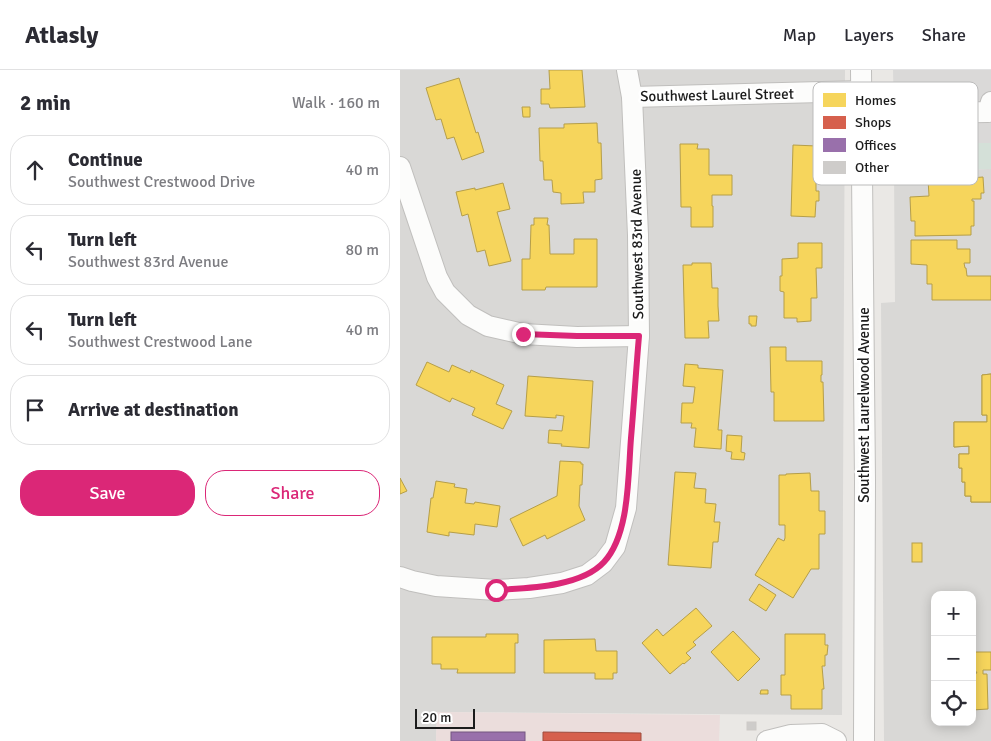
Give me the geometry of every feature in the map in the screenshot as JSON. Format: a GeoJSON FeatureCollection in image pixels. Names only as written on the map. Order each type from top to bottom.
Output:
{"type":"FeatureCollection","features":[{"type":"Feature","properties":{"kind":"street","name":"Southwest 83rd Avenue"},"geometry":{"type":"LineString","coordinates":[[400,577],[436,586],[496,590],[529,588],[562,583],[587,574],[604,563],[615,547],[626,508],[639,336],[638,235],[632,97],[627,70]]}},
{"type":"Feature","properties":{"kind":"street","name":"Southwest Laurel Street"},"geometry":{"type":"LineString","coordinates":[[632,97],[813,92]]}},
{"type":"Feature","properties":{"kind":"street"},"geometry":{"type":"LineString","coordinates":[[978,112],[988,112],[991,102]]}},
{"type":"Feature","properties":{"kind":"street"},"geometry":{"type":"LineString","coordinates":[[400,168],[437,277],[445,292],[468,315],[488,326],[523,334],[639,336]]}},
{"type":"Feature","properties":{"kind":"street","name":"Southwest Laurelwood Avenue"},"geometry":{"type":"LineString","coordinates":[[863,185],[865,511],[864,741]]}},
{"type":"Feature","properties":{"kind":"street"},"geometry":{"type":"LineString","coordinates":[[767,741],[792,735],[822,734],[836,741]]}},
{"type":"Feature","properties":{"kind":"shaded area"},"geometry":{"type":"Polygon","coordinates":[[[400,70],[845,70],[845,82],[813,82],[813,185],[844,185],[842,715],[437,712],[436,741],[400,741],[400,70]]]}},
{"type":"Feature","properties":{"kind":"shaded area"},"geometry":{"type":"Polygon","coordinates":[[[893,70],[991,70],[991,143],[978,143],[978,82],[893,82],[893,70]]]}},
{"type":"Feature","properties":{"kind":"shaded area"},"geometry":{"type":"Polygon","coordinates":[[[978,143],[991,143],[991,169],[978,169],[978,143]]]}},
{"type":"Feature","properties":{"kind":"shaded area"},"geometry":{"type":"Polygon","coordinates":[[[978,169],[991,169],[991,741],[884,741],[881,303],[895,302],[894,185],[978,185],[978,169]]]}},
{"type":"Feature","properties":{"kind":"shaded area"},"geometry":{"type":"Polygon","coordinates":[[[437,712],[720,715],[719,741],[436,741],[437,712]]]}},
{"type":"Feature","properties":{"kind":"building: Homes"},"geometry":{"type":"Polygon","coordinates":[[[549,70],[582,70],[585,107],[550,108],[549,104],[541,104],[541,89],[550,89],[549,70]]]}},
{"type":"Feature","properties":{"kind":"building: Homes"},"geometry":{"type":"Polygon","coordinates":[[[459,78],[484,152],[462,160],[454,137],[447,139],[441,119],[436,120],[426,88],[459,78]]]}},
{"type":"Feature","properties":{"kind":"building: Homes"},"geometry":{"type":"Polygon","coordinates":[[[522,107],[530,107],[530,117],[523,117],[522,107]]]}},
{"type":"Feature","properties":{"kind":"building: Homes"},"geometry":{"type":"Polygon","coordinates":[[[597,123],[598,143],[601,143],[602,179],[595,180],[595,192],[583,192],[584,203],[561,204],[561,193],[553,192],[552,180],[544,180],[543,161],[540,161],[539,128],[564,128],[564,124],[597,123]]]}},
{"type":"Feature","properties":{"kind":"building: Homes"},"geometry":{"type":"Polygon","coordinates":[[[680,144],[698,144],[697,149],[709,149],[709,175],[732,175],[732,195],[712,195],[713,227],[691,227],[691,207],[681,207],[680,144]]]}},
{"type":"Feature","properties":{"kind":"building: Homes"},"geometry":{"type":"Polygon","coordinates":[[[793,145],[813,146],[813,185],[816,185],[816,191],[819,191],[819,201],[816,201],[815,217],[791,216],[793,145]]]}},
{"type":"Feature","properties":{"kind":"building: Homes"},"geometry":{"type":"Polygon","coordinates":[[[978,177],[983,177],[984,193],[981,193],[981,199],[972,199],[974,201],[974,226],[971,226],[971,235],[915,236],[915,221],[911,221],[910,197],[929,196],[928,185],[978,185],[978,177]]]}},
{"type":"Feature","properties":{"kind":"building: Homes"},"geometry":{"type":"Polygon","coordinates":[[[503,183],[510,209],[497,212],[511,261],[489,266],[485,250],[477,252],[468,214],[462,216],[456,192],[475,188],[475,190],[503,183]]]}},
{"type":"Feature","properties":{"kind":"building: Homes"},"geometry":{"type":"Polygon","coordinates":[[[534,218],[548,218],[550,254],[574,254],[574,239],[597,239],[597,287],[546,287],[545,290],[522,290],[522,259],[530,259],[531,225],[534,225],[534,218]]]}},
{"type":"Feature","properties":{"kind":"building: Homes"},"geometry":{"type":"Polygon","coordinates":[[[911,240],[957,240],[957,249],[970,249],[970,263],[964,263],[967,276],[991,276],[991,300],[932,300],[932,284],[927,284],[927,265],[911,264],[911,240]]]}},
{"type":"Feature","properties":{"kind":"building: Homes"},"geometry":{"type":"Polygon","coordinates":[[[798,243],[822,243],[822,268],[816,268],[817,298],[811,298],[811,321],[797,322],[797,318],[784,318],[784,292],[780,291],[782,259],[798,258],[798,243]]]}},
{"type":"Feature","properties":{"kind":"building: Homes"},"geometry":{"type":"Polygon","coordinates":[[[692,263],[711,263],[712,288],[718,288],[719,321],[708,321],[709,338],[685,338],[683,265],[692,265],[692,263]]]}},
{"type":"Feature","properties":{"kind":"building: Homes"},"geometry":{"type":"Polygon","coordinates":[[[749,316],[757,316],[756,326],[749,324],[749,316]]]}},
{"type":"Feature","properties":{"kind":"building: Homes"},"geometry":{"type":"Polygon","coordinates":[[[770,347],[786,347],[786,361],[822,361],[821,382],[823,382],[824,421],[774,421],[774,392],[771,392],[770,347]]]}},
{"type":"Feature","properties":{"kind":"building: Homes"},"geometry":{"type":"Polygon","coordinates":[[[427,362],[449,372],[452,365],[470,373],[471,370],[504,385],[496,404],[512,411],[503,429],[472,415],[475,408],[452,398],[450,402],[416,385],[427,362]]]}},
{"type":"Feature","properties":{"kind":"building: Homes"},"geometry":{"type":"Polygon","coordinates":[[[685,364],[698,365],[698,368],[723,370],[718,430],[722,430],[721,449],[694,447],[696,428],[691,428],[692,423],[681,423],[682,403],[693,403],[695,387],[683,386],[685,364]]]}},
{"type":"Feature","properties":{"kind":"building: Homes"},"geometry":{"type":"Polygon","coordinates":[[[991,374],[991,502],[971,502],[971,496],[965,496],[962,468],[959,468],[959,454],[969,454],[969,446],[954,447],[954,422],[987,422],[987,415],[982,415],[982,375],[991,374]]]}},
{"type":"Feature","properties":{"kind":"building: Homes"},"geometry":{"type":"Polygon","coordinates":[[[991,374],[991,502],[971,502],[971,496],[965,496],[962,468],[959,468],[959,454],[969,454],[969,446],[954,447],[954,422],[987,422],[987,415],[982,415],[982,375],[991,374]]]}},
{"type":"Feature","properties":{"kind":"building: Homes"},"geometry":{"type":"Polygon","coordinates":[[[528,376],[593,381],[589,448],[548,443],[549,430],[562,431],[564,416],[556,415],[556,418],[525,416],[528,376]]]}},
{"type":"Feature","properties":{"kind":"building: Homes"},"geometry":{"type":"Polygon","coordinates":[[[727,435],[742,436],[741,452],[745,453],[744,460],[731,459],[732,452],[726,451],[727,435]]]}},
{"type":"Feature","properties":{"kind":"building: Homes"},"geometry":{"type":"Polygon","coordinates":[[[560,461],[581,462],[583,464],[579,506],[585,520],[547,539],[545,535],[523,546],[510,519],[557,496],[560,461]]]}},
{"type":"Feature","properties":{"kind":"building: Homes"},"geometry":{"type":"Polygon","coordinates":[[[675,472],[696,473],[694,488],[706,489],[705,503],[716,504],[714,522],[720,522],[718,542],[713,542],[711,568],[668,565],[675,472]]]}},
{"type":"Feature","properties":{"kind":"building: Homes"},"geometry":{"type":"Polygon","coordinates":[[[810,473],[811,491],[819,491],[819,511],[825,511],[825,534],[819,534],[819,569],[811,569],[793,598],[755,575],[778,538],[784,541],[785,538],[785,525],[779,525],[779,475],[810,473]]]}},
{"type":"Feature","properties":{"kind":"building: Homes"},"geometry":{"type":"Polygon","coordinates":[[[400,478],[407,491],[400,494],[400,478]]]}},
{"type":"Feature","properties":{"kind":"building: Homes"},"geometry":{"type":"Polygon","coordinates":[[[436,481],[455,484],[454,487],[467,489],[465,503],[474,504],[475,502],[500,506],[497,527],[475,524],[474,535],[449,532],[449,536],[427,532],[431,498],[433,498],[436,481]]]}},
{"type":"Feature","properties":{"kind":"building: Homes"},"geometry":{"type":"Polygon","coordinates":[[[912,543],[922,543],[922,562],[912,562],[912,543]]]}},
{"type":"Feature","properties":{"kind":"building: Homes"},"geometry":{"type":"Polygon","coordinates":[[[759,584],[776,595],[766,611],[749,600],[759,584]]]}},
{"type":"Feature","properties":{"kind":"building: Homes"},"geometry":{"type":"Polygon","coordinates":[[[696,608],[712,626],[693,642],[696,645],[686,653],[691,658],[670,674],[642,643],[657,629],[663,636],[696,608]]]}},
{"type":"Feature","properties":{"kind":"building: Homes"},"geometry":{"type":"Polygon","coordinates":[[[733,631],[760,659],[738,681],[711,652],[733,631]]]}},
{"type":"Feature","properties":{"kind":"building: Homes"},"geometry":{"type":"Polygon","coordinates":[[[486,634],[518,634],[518,643],[515,643],[515,673],[457,673],[458,669],[441,669],[441,664],[432,664],[432,637],[486,637],[486,634]]]}},
{"type":"Feature","properties":{"kind":"building: Homes"},"geometry":{"type":"Polygon","coordinates":[[[785,634],[825,634],[825,645],[828,645],[827,655],[825,655],[825,666],[822,666],[824,689],[822,689],[822,709],[791,709],[791,695],[781,695],[781,675],[785,675],[785,634]]]}},
{"type":"Feature","properties":{"kind":"building: Homes"},"geometry":{"type":"Polygon","coordinates":[[[595,639],[596,651],[617,651],[617,673],[613,673],[613,679],[595,679],[595,673],[544,673],[544,640],[595,639]]]}},
{"type":"Feature","properties":{"kind":"building: Homes"},"geometry":{"type":"Polygon","coordinates":[[[976,652],[991,652],[991,670],[983,670],[983,674],[987,674],[988,709],[976,710],[976,652]]]}},
{"type":"Feature","properties":{"kind":"building: Homes"},"geometry":{"type":"Polygon","coordinates":[[[761,690],[768,690],[768,694],[760,694],[761,690]]]}},
{"type":"Feature","properties":{"kind":"building: Shops"},"geometry":{"type":"Polygon","coordinates":[[[543,732],[641,733],[641,741],[543,741],[543,732]]]}},
{"type":"Feature","properties":{"kind":"building: Offices"},"geometry":{"type":"Polygon","coordinates":[[[451,732],[525,732],[525,741],[451,741],[451,732]]]}},
{"type":"Feature","properties":{"kind":"building: Other"},"geometry":{"type":"Polygon","coordinates":[[[747,722],[756,722],[756,730],[747,730],[747,722]]]}},
{"type":"Feature","properties":{"kind":"route"},"geometry":{"type":"LineString","coordinates":[[496,590],[562,583],[587,574],[604,563],[615,547],[626,508],[639,336],[523,334]]}}]}
